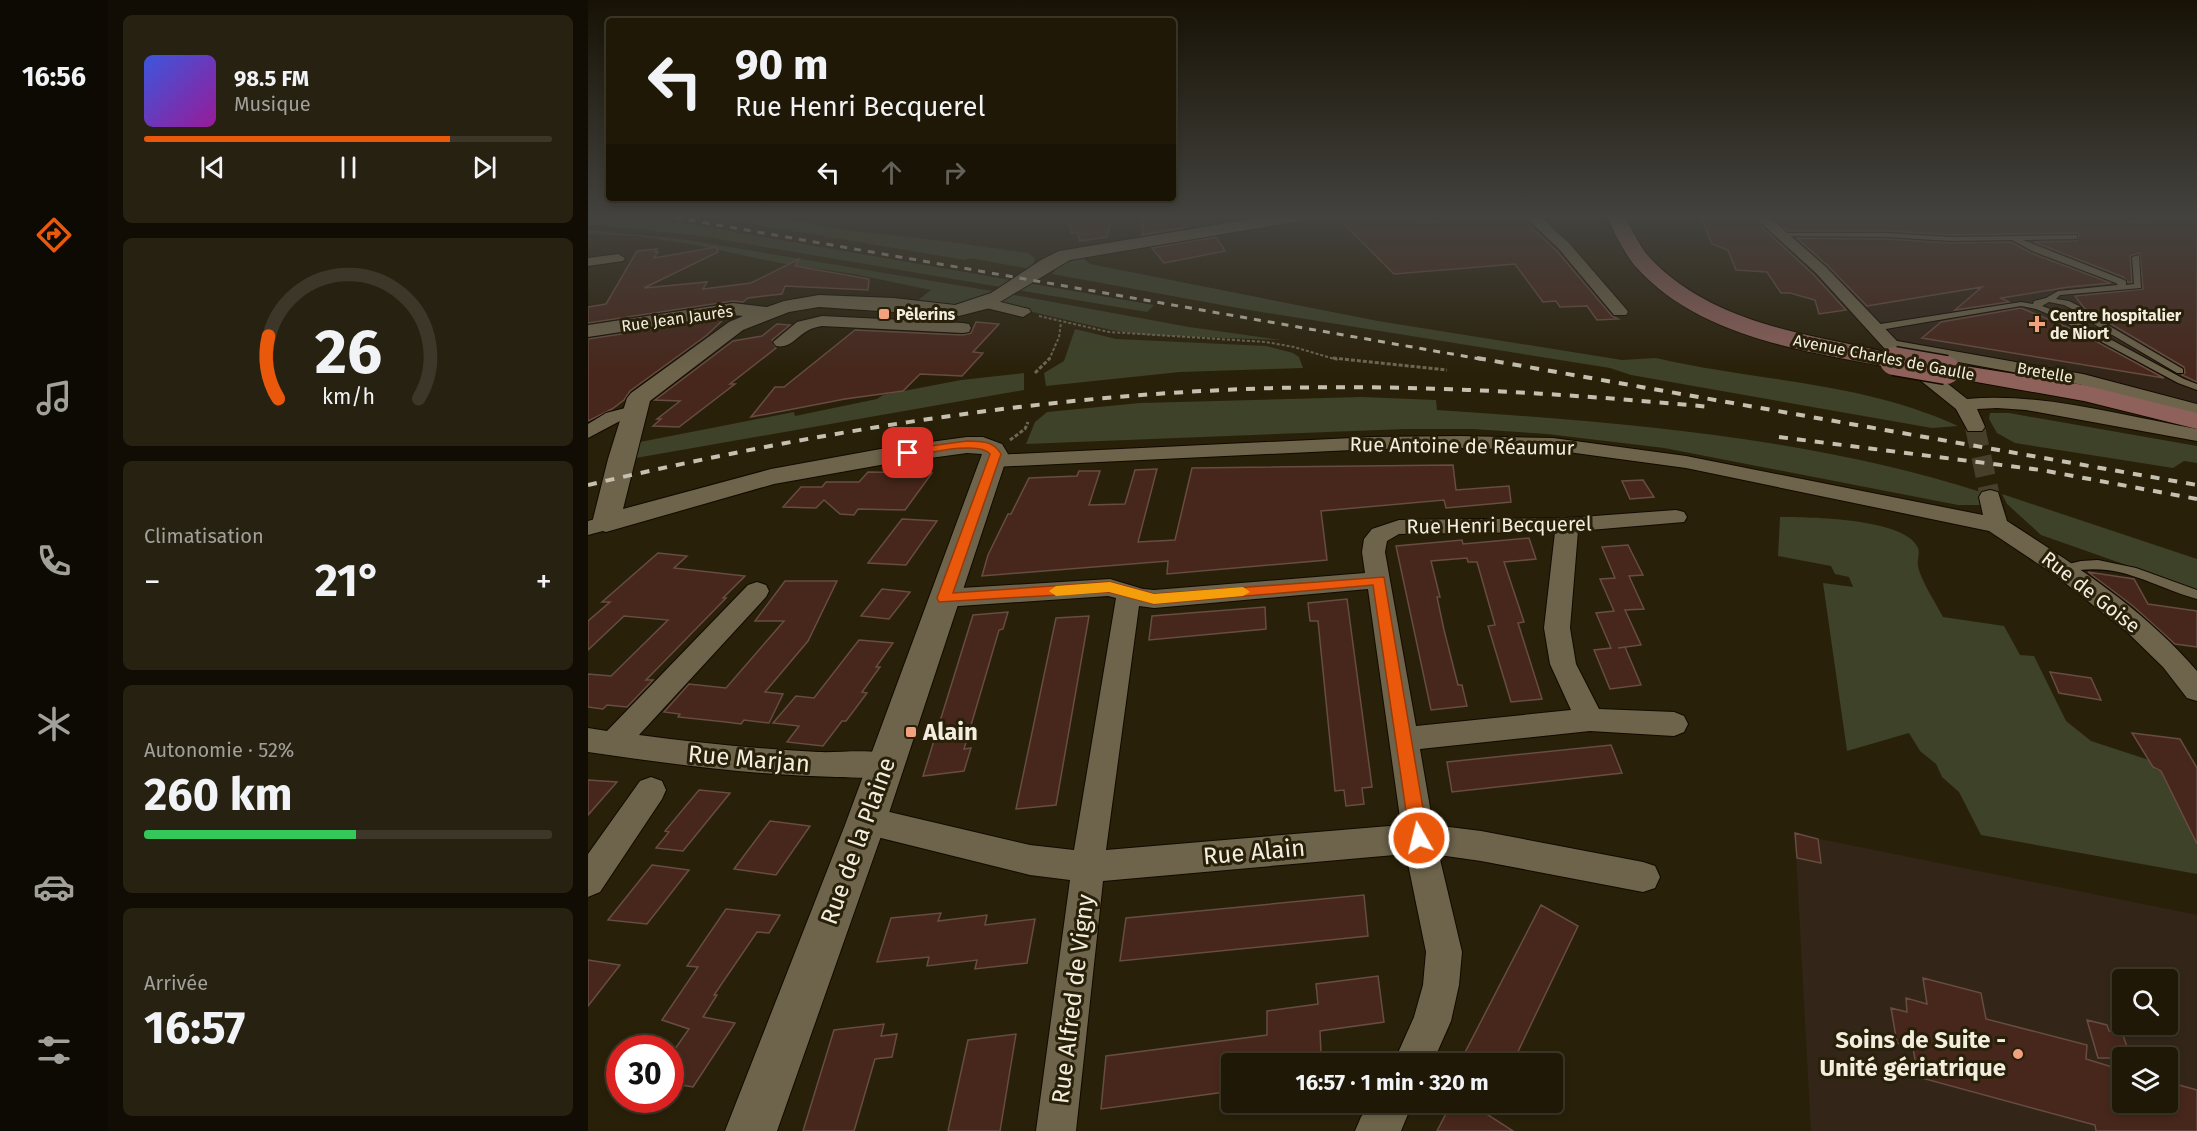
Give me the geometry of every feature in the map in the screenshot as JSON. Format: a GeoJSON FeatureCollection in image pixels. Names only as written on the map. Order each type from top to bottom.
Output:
{"type":"FeatureCollection","features":[{"type":"Feature","properties":{"kind":"main road","name":"Avenue Charles de Gaulle"},"geometry":{"type":"LineString","coordinates":[[1649,268],[1702,306],[1768,334],[1892,353],[1946,370],[2084,393],[2197,420]]}},
{"type":"Feature","properties":{"kind":"street","name":"Rue Jean Jaurès"},"geometry":{"type":"LineString","coordinates":[[588,331],[733,309],[753,310],[765,315],[828,307],[906,314],[934,314],[958,320],[1044,268]]}},
{"type":"Feature","properties":{"kind":"street"},"geometry":{"type":"LineString","coordinates":[[1582,268],[1620,312]]}},
{"type":"Feature","properties":{"kind":"street"},"geometry":{"type":"LineString","coordinates":[[1819,268],[1874,328],[1892,353],[1963,405],[1970,413],[1975,427]]}},
{"type":"Feature","properties":{"kind":"street"},"geometry":{"type":"LineString","coordinates":[[984,303],[1023,312]]}},
{"type":"Feature","properties":{"kind":"street"},"geometry":{"type":"LineString","coordinates":[[782,342],[802,326],[816,322],[906,314]]}},
{"type":"Feature","properties":{"kind":"street"},"geometry":{"type":"LineString","coordinates":[[597,526],[633,412],[643,393],[682,368],[736,326],[765,315]]}},
{"type":"Feature","properties":{"kind":"street","name":"Bretelle"},"geometry":{"type":"LineString","coordinates":[[1892,353],[2094,381],[2145,393],[2197,410]]}},
{"type":"Feature","properties":{"kind":"street","name":"Bretelle"},"geometry":{"type":"LineString","coordinates":[[1963,405],[1997,402],[2026,404],[2197,435]]}},
{"type":"Feature","properties":{"kind":"street"},"geometry":{"type":"LineString","coordinates":[[588,432],[613,417],[633,412]]}},
{"type":"Feature","properties":{"kind":"street","name":"Rue Antoine de Réaumur"},"geometry":{"type":"LineString","coordinates":[[993,455],[1384,443],[1553,444],[1686,462],[1996,525]]}},
{"type":"Feature","properties":{"kind":"street"},"geometry":{"type":"LineString","coordinates":[[597,526],[771,477],[809,469],[967,444],[983,445],[993,455]]}},
{"type":"Feature","properties":{"kind":"street","name":"Rue de la Plaine"},"geometry":{"type":"LineString","coordinates":[[751,1131],[865,825],[993,455]]}},
{"type":"Feature","properties":{"kind":"street"},"geometry":{"type":"LineString","coordinates":[[1990,497],[1996,525]]}},
{"type":"Feature","properties":{"kind":"street","name":"Rue Henri Becquerel"},"geometry":{"type":"LineString","coordinates":[[1379,580],[1373,544],[1376,536],[1385,530],[1399,527],[1567,525],[1676,517]]}},
{"type":"Feature","properties":{"kind":"street"},"geometry":{"type":"LineString","coordinates":[[1567,525],[1557,628],[1563,664],[1590,720]]}},
{"type":"Feature","properties":{"kind":"street","name":"Rue de Goise"},"geometry":{"type":"LineString","coordinates":[[1996,525],[2064,569],[2136,625],[2195,685]]}},
{"type":"Feature","properties":{"kind":"street"},"geometry":{"type":"LineString","coordinates":[[944,598],[1110,587],[1154,599],[1379,580],[1419,838],[1444,952],[1441,985],[1432,1021],[1417,1053]]}},
{"type":"Feature","properties":{"kind":"street","name":"Rue Marjan"},"geometry":{"type":"LineString","coordinates":[[601,741],[757,591]]}},
{"type":"Feature","properties":{"kind":"street","name":"Rue Alfred de Vigny"},"geometry":{"type":"LineString","coordinates":[[1056,1131],[1089,867],[1129,592]]}},
{"type":"Feature","properties":{"kind":"street"},"geometry":{"type":"LineString","coordinates":[[1404,739],[1590,720],[1674,724]]}},
{"type":"Feature","properties":{"kind":"street","name":"Rue Marjan"},"geometry":{"type":"LineString","coordinates":[[601,741],[704,756],[818,764],[885,765]]}},
{"type":"Feature","properties":{"kind":"street"},"geometry":{"type":"LineString","coordinates":[[588,881],[651,790]]}},
{"type":"Feature","properties":{"kind":"street","name":"Rue Alain"},"geometry":{"type":"LineString","coordinates":[[865,825],[881,824],[1030,860],[1089,867],[1419,838],[1481,846],[1643,877]]}},
{"type":"Feature","properties":{"kind":"street"},"geometry":{"type":"LineString","coordinates":[[1375,1131],[1384,1122],[1388,1113]]}},
{"type":"Feature","properties":{"kind":"lane"},"geometry":{"type":"LineString","coordinates":[[2084,268],[2123,283],[2121,288]]}},
{"type":"Feature","properties":{"kind":"lane"},"geometry":{"type":"LineString","coordinates":[[2049,300],[2058,293],[2135,287],[2140,284],[2138,268]]}},
{"type":"Feature","properties":{"kind":"lane"},"geometry":{"type":"LineString","coordinates":[[2060,316],[2076,315],[2077,296],[2099,290]]}},
{"type":"Feature","properties":{"kind":"lane"},"geometry":{"type":"LineString","coordinates":[[2038,307],[2037,303],[2040,301],[2049,300],[2075,308],[2197,379]]}},
{"type":"Feature","properties":{"kind":"lane"},"geometry":{"type":"LineString","coordinates":[[1874,328],[2021,304],[2038,307],[2060,316],[2181,381],[2197,387]]}},
{"type":"Feature","properties":{"kind":"lane"},"geometry":{"type":"LineString","coordinates":[[2064,569],[2076,565],[2107,563],[2197,596]]}},
{"type":"Feature","properties":{"kind":"path"},"geometry":{"type":"LineString","coordinates":[[1035,373],[1050,359],[1059,338],[1061,323],[1136,336],[1266,342],[1294,347],[1341,361],[1447,370]]}},
{"type":"Feature","properties":{"kind":"shaded area","name":"Centre hospitalier de Niort"},"geometry":{"type":"Polygon","coordinates":[[[1823,268],[2197,268],[2197,407],[2129,386],[1922,346],[1889,337],[1823,268]]]}},
{"type":"Feature","properties":{"kind":"shaded area"},"geometry":{"type":"Polygon","coordinates":[[[1795,834],[2197,915],[2197,1131],[1811,1131],[1795,834]]]}},
{"type":"Feature","properties":{"kind":"green space"},"geometry":{"type":"Polygon","coordinates":[[[812,268],[853,268],[998,292],[952,305],[917,301],[931,290],[812,268]]]}},
{"type":"Feature","properties":{"kind":"green space"},"geometry":{"type":"Polygon","coordinates":[[[887,268],[941,268],[1154,305],[1147,312],[887,268]]]}},
{"type":"Feature","properties":{"kind":"green space"},"geometry":{"type":"Polygon","coordinates":[[[1057,268],[1109,268],[1378,321],[1622,360],[1656,358],[1847,391],[1921,411],[1958,426],[1932,428],[1631,375],[1610,368],[1249,310],[1052,274],[1057,268]]]}},
{"type":"Feature","properties":{"kind":"green space"},"geometry":{"type":"Polygon","coordinates":[[[1009,294],[1189,327],[1281,340],[1145,335],[1111,330],[998,304],[1009,294]]]}},
{"type":"Feature","properties":{"kind":"green space"},"geometry":{"type":"Polygon","coordinates":[[[1075,329],[1116,339],[1266,346],[1293,353],[1299,357],[1303,368],[1180,372],[1046,386],[1044,373],[1064,361],[1075,329]]]}},
{"type":"Feature","properties":{"kind":"green space"},"geometry":{"type":"Polygon","coordinates":[[[1024,373],[1024,390],[630,459],[640,442],[794,412],[795,416],[877,399],[883,395],[961,380],[1024,373]]]}},
{"type":"Feature","properties":{"kind":"green space"},"geometry":{"type":"Polygon","coordinates":[[[1362,397],[1436,400],[1437,410],[1644,427],[1783,445],[1918,474],[1984,493],[1980,505],[1958,505],[1664,448],[1547,434],[1473,429],[1405,429],[1026,444],[1035,422],[1047,412],[1140,403],[1362,397]]]}},
{"type":"Feature","properties":{"kind":"green space"},"geometry":{"type":"Polygon","coordinates":[[[1990,413],[2009,413],[2197,446],[2197,463],[2184,461],[2173,468],[2015,443],[1997,433],[1989,419],[1990,413]]]}},
{"type":"Feature","properties":{"kind":"green space"},"geometry":{"type":"Polygon","coordinates":[[[2002,494],[2197,559],[2197,590],[2041,535],[2007,504],[2002,494]]]}},
{"type":"Feature","properties":{"kind":"green space"},"geometry":{"type":"Polygon","coordinates":[[[1780,517],[1855,521],[1895,530],[1910,538],[1918,548],[1918,566],[1922,578],[1943,617],[2004,626],[2020,655],[2034,656],[2066,721],[2091,741],[2149,760],[2156,770],[2161,771],[2197,841],[2197,874],[1981,835],[1959,792],[1942,777],[1936,764],[1920,751],[1909,733],[1847,751],[1823,583],[1853,587],[1849,577],[1835,574],[1831,566],[1778,556],[1780,517]]]}},
{"type":"Feature","properties":{"kind":"building"},"geometry":{"type":"Polygon","coordinates":[[[627,268],[686,268],[644,288],[707,282],[703,289],[751,283],[781,268],[805,268],[869,279],[868,290],[785,286],[782,294],[748,298],[743,302],[733,301],[588,323],[588,307],[606,304],[627,268]]]}},
{"type":"Feature","properties":{"kind":"building"},"geometry":{"type":"Polygon","coordinates":[[[1388,268],[1469,268],[1394,274],[1388,268]]]}},
{"type":"Feature","properties":{"kind":"building"},"geometry":{"type":"Polygon","coordinates":[[[1518,268],[1571,268],[1612,316],[1618,319],[1597,320],[1587,306],[1560,307],[1556,301],[1543,302],[1518,268]]]}},
{"type":"Feature","properties":{"kind":"building"},"geometry":{"type":"Polygon","coordinates":[[[1735,268],[1806,268],[1846,310],[1819,314],[1815,300],[1790,293],[1781,293],[1767,272],[1736,270],[1735,268]]]}},
{"type":"Feature","properties":{"kind":"building"},"geometry":{"type":"Polygon","coordinates":[[[1830,268],[2070,268],[2111,283],[2001,298],[2009,302],[1955,310],[1982,287],[1867,306],[1830,268]]]}},
{"type":"Feature","properties":{"kind":"building"},"geometry":{"type":"Polygon","coordinates":[[[2100,268],[2131,268],[2132,282],[2128,282],[2123,277],[2100,268]]]}},
{"type":"Feature","properties":{"kind":"building"},"geometry":{"type":"Polygon","coordinates":[[[2141,268],[2197,268],[2197,382],[2182,375],[2185,373],[2184,367],[2084,308],[2075,296],[2143,289],[2141,268]]]}},
{"type":"Feature","properties":{"kind":"building"},"geometry":{"type":"Polygon","coordinates":[[[2021,308],[2079,332],[2164,378],[1922,338],[1941,322],[2021,308]]]}},
{"type":"Feature","properties":{"kind":"building"},"geometry":{"type":"Polygon","coordinates":[[[725,318],[707,335],[630,391],[624,400],[588,421],[588,339],[725,318]]]}},
{"type":"Feature","properties":{"kind":"building"},"geometry":{"type":"Polygon","coordinates":[[[976,322],[999,324],[973,352],[983,353],[962,376],[920,374],[903,391],[845,399],[751,417],[775,387],[784,387],[855,330],[963,335],[971,333],[976,322]]]}},
{"type":"Feature","properties":{"kind":"building"},"geometry":{"type":"Polygon","coordinates":[[[777,324],[790,325],[772,340],[776,348],[730,384],[735,384],[679,427],[653,426],[661,419],[657,419],[680,401],[655,400],[733,341],[762,336],[777,324]]]}},
{"type":"Feature","properties":{"kind":"building"},"geometry":{"type":"Polygon","coordinates":[[[1453,465],[1456,490],[1509,486],[1511,502],[1446,508],[1444,500],[1321,511],[1327,560],[1167,574],[1168,561],[982,576],[988,555],[1029,478],[1077,476],[1079,471],[1100,471],[1089,505],[1125,504],[1135,470],[1157,469],[1138,542],[1175,540],[1192,468],[1453,465]]]}},
{"type":"Feature","properties":{"kind":"building"},"geometry":{"type":"Polygon","coordinates":[[[868,472],[932,473],[905,510],[858,509],[854,515],[840,514],[824,500],[816,508],[783,507],[801,487],[822,487],[826,482],[859,482],[868,472]]]}},
{"type":"Feature","properties":{"kind":"building"},"geometry":{"type":"Polygon","coordinates":[[[1643,480],[1654,497],[1630,499],[1622,481],[1643,480]]]}},
{"type":"Feature","properties":{"kind":"building"},"geometry":{"type":"Polygon","coordinates":[[[902,519],[937,521],[906,565],[868,563],[902,519]]]}},
{"type":"Feature","properties":{"kind":"building"},"geometry":{"type":"Polygon","coordinates":[[[1529,538],[1536,559],[1504,562],[1524,622],[1518,623],[1542,699],[1511,702],[1488,626],[1495,625],[1477,562],[1468,562],[1467,558],[1431,561],[1440,597],[1437,597],[1444,630],[1458,685],[1462,685],[1467,706],[1431,710],[1396,546],[1462,540],[1463,544],[1529,538]]]}},
{"type":"Feature","properties":{"kind":"building"},"geometry":{"type":"Polygon","coordinates":[[[1628,545],[1643,575],[1629,576],[1644,609],[1625,610],[1641,645],[1625,647],[1641,685],[1610,689],[1594,650],[1611,648],[1596,613],[1614,611],[1600,579],[1615,578],[1602,547],[1628,545]]]}},
{"type":"Feature","properties":{"kind":"building"},"geometry":{"type":"Polygon","coordinates":[[[658,553],[687,556],[674,568],[745,576],[646,680],[653,680],[627,707],[607,705],[603,709],[588,707],[588,674],[611,676],[668,620],[624,616],[588,650],[588,621],[610,602],[602,602],[658,553]]]}},
{"type":"Feature","properties":{"kind":"building"},"geometry":{"type":"Polygon","coordinates":[[[2088,572],[2134,579],[2148,604],[2197,611],[2197,647],[2175,644],[2133,606],[2088,572]]]}},
{"type":"Feature","properties":{"kind":"building"},"geometry":{"type":"Polygon","coordinates":[[[785,581],[837,581],[808,641],[765,692],[783,694],[769,723],[744,720],[741,724],[678,717],[680,714],[664,712],[689,684],[726,688],[784,621],[755,621],[785,581]]]}},
{"type":"Feature","properties":{"kind":"building"},"geometry":{"type":"Polygon","coordinates":[[[882,589],[910,592],[889,619],[861,616],[882,589]]]}},
{"type":"Feature","properties":{"kind":"building"},"geometry":{"type":"Polygon","coordinates":[[[1347,599],[1372,787],[1362,788],[1364,804],[1346,806],[1344,790],[1335,791],[1318,621],[1310,621],[1308,603],[1347,599]]]}},
{"type":"Feature","properties":{"kind":"building"},"geometry":{"type":"Polygon","coordinates":[[[1265,607],[1266,629],[1149,640],[1152,616],[1265,607]]]}},
{"type":"Feature","properties":{"kind":"building"},"geometry":{"type":"Polygon","coordinates":[[[1008,612],[1003,629],[999,630],[964,749],[971,748],[964,771],[923,776],[973,615],[1008,612]]]}},
{"type":"Feature","properties":{"kind":"building"},"geometry":{"type":"Polygon","coordinates":[[[1089,616],[1056,805],[1016,809],[1056,618],[1089,616]]]}},
{"type":"Feature","properties":{"kind":"building"},"geometry":{"type":"Polygon","coordinates":[[[859,640],[893,643],[876,667],[880,667],[862,692],[867,693],[823,746],[787,742],[799,726],[773,723],[796,696],[814,698],[859,640]]]}},
{"type":"Feature","properties":{"kind":"building"},"geometry":{"type":"Polygon","coordinates":[[[2050,672],[2091,678],[2101,700],[2059,693],[2050,672]]]}},
{"type":"Feature","properties":{"kind":"building"},"geometry":{"type":"Polygon","coordinates":[[[2132,733],[2180,739],[2197,768],[2197,844],[2161,771],[2153,767],[2132,733]]]}},
{"type":"Feature","properties":{"kind":"building"},"geometry":{"type":"Polygon","coordinates":[[[1611,745],[1622,773],[1452,792],[1447,762],[1611,745]]]}},
{"type":"Feature","properties":{"kind":"building"},"geometry":{"type":"Polygon","coordinates":[[[588,780],[617,782],[588,815],[588,780]]]}},
{"type":"Feature","properties":{"kind":"building"},"geometry":{"type":"Polygon","coordinates":[[[699,790],[730,793],[683,851],[656,848],[669,832],[665,831],[699,790]]]}},
{"type":"Feature","properties":{"kind":"building"},"geometry":{"type":"Polygon","coordinates":[[[770,821],[810,826],[776,875],[734,869],[770,821]]]}},
{"type":"Feature","properties":{"kind":"building"},"geometry":{"type":"Polygon","coordinates":[[[1795,833],[1818,839],[1821,863],[1797,858],[1795,833]]]}},
{"type":"Feature","properties":{"kind":"building"},"geometry":{"type":"Polygon","coordinates":[[[652,865],[689,870],[647,924],[608,920],[652,865]]]}},
{"type":"Feature","properties":{"kind":"building"},"geometry":{"type":"Polygon","coordinates":[[[1364,895],[1368,936],[1120,961],[1126,918],[1364,895]]]}},
{"type":"Feature","properties":{"kind":"building"},"geometry":{"type":"Polygon","coordinates":[[[1541,905],[1578,926],[1517,1053],[1465,1053],[1541,905]]]}},
{"type":"Feature","properties":{"kind":"building"},"geometry":{"type":"Polygon","coordinates":[[[726,909],[780,915],[769,933],[757,932],[714,995],[717,995],[703,1017],[735,1023],[693,1087],[684,1085],[684,1036],[689,1029],[662,1020],[698,967],[687,966],[726,909]]]}},
{"type":"Feature","properties":{"kind":"building"},"geometry":{"type":"Polygon","coordinates":[[[941,913],[938,921],[987,915],[985,925],[1035,919],[1027,963],[975,969],[977,960],[927,966],[929,957],[877,962],[891,918],[941,913]]]}},
{"type":"Feature","properties":{"kind":"building"},"geometry":{"type":"Polygon","coordinates":[[[588,960],[620,965],[588,1006],[588,960]]]}},
{"type":"Feature","properties":{"kind":"building"},"geometry":{"type":"Polygon","coordinates":[[[1378,976],[1384,1022],[1320,1031],[1321,1053],[1221,1053],[1221,1093],[1101,1109],[1106,1056],[1267,1035],[1267,1011],[1318,1004],[1316,984],[1378,976]]]}},
{"type":"Feature","properties":{"kind":"building","name":"Soins de Suite - Unité gériatrique"},"geometry":{"type":"Polygon","coordinates":[[[1923,978],[1981,993],[1986,1019],[2087,1045],[2086,1059],[2112,1067],[2112,1113],[2178,1113],[2178,1085],[2197,1090],[2197,1131],[2096,1131],[2095,1125],[1918,1077],[1913,1048],[1897,1043],[1891,1008],[1907,1012],[1906,998],[1927,1004],[1923,978]]]}},
{"type":"Feature","properties":{"kind":"building"},"geometry":{"type":"Polygon","coordinates":[[[2087,1020],[2107,1025],[2112,1035],[2123,1035],[2127,1047],[2112,1047],[2112,1058],[2098,1058],[2087,1020]]]}},
{"type":"Feature","properties":{"kind":"building"},"geometry":{"type":"Polygon","coordinates":[[[884,1024],[881,1036],[897,1034],[892,1057],[875,1059],[854,1131],[803,1131],[834,1030],[884,1024]]]}},
{"type":"Feature","properties":{"kind":"building"},"geometry":{"type":"Polygon","coordinates":[[[1016,1034],[1000,1131],[948,1131],[968,1040],[1016,1034]]]}},
{"type":"Feature","properties":{"kind":"building"},"geometry":{"type":"Polygon","coordinates":[[[1446,1113],[1489,1113],[1488,1115],[1513,1131],[1437,1131],[1446,1113]]]}},
{"type":"Feature","properties":{"kind":"tunnel"},"geometry":{"type":"LineString","coordinates":[[1975,427],[1990,497]]}},
{"type":"Feature","properties":{"kind":"railway"},"geometry":{"type":"LineString","coordinates":[[961,268],[1486,360]]}},
{"type":"Feature","properties":{"kind":"railway"},"geometry":{"type":"LineString","coordinates":[[1477,358],[2197,485]]}},
{"type":"Feature","properties":{"kind":"railway"},"geometry":{"type":"LineString","coordinates":[[588,485],[745,451],[903,423],[1062,402],[1143,395],[1284,388],[1406,388],[1528,393],[1711,407]]}},
{"type":"Feature","properties":{"kind":"railway"},"geometry":{"type":"LineString","coordinates":[[1779,437],[2041,470],[2197,499]]}},
{"type":"Feature","properties":{"kind":"slow traffic"},"geometry":{"type":"LineString","coordinates":[[1056,591],[1110,587],[1154,599],[1243,592]]}},
{"type":"Feature","properties":{"kind":"place","name":"Pèlerins"},"geometry":{"type":"Point","coordinates":[884,314]}},
{"type":"Feature","properties":{"kind":"place","name":"Centre hospitalier de Niort"},"geometry":{"type":"Point","coordinates":[2037,324]}},
{"type":"Feature","properties":{"kind":"place","name":"Alain"},"geometry":{"type":"Point","coordinates":[911,732]}},
{"type":"Feature","properties":{"kind":"place","name":"Soins de Suite - Unité gériatrique"},"geometry":{"type":"Point","coordinates":[2018,1054]}},
{"type":"Feature","properties":{"kind":"route"},"geometry":{"type":"LineString","coordinates":[[908,453],[967,444],[983,445],[993,449],[995,454],[944,598],[1110,587],[1154,599],[1379,580],[1419,838]]}}]}
